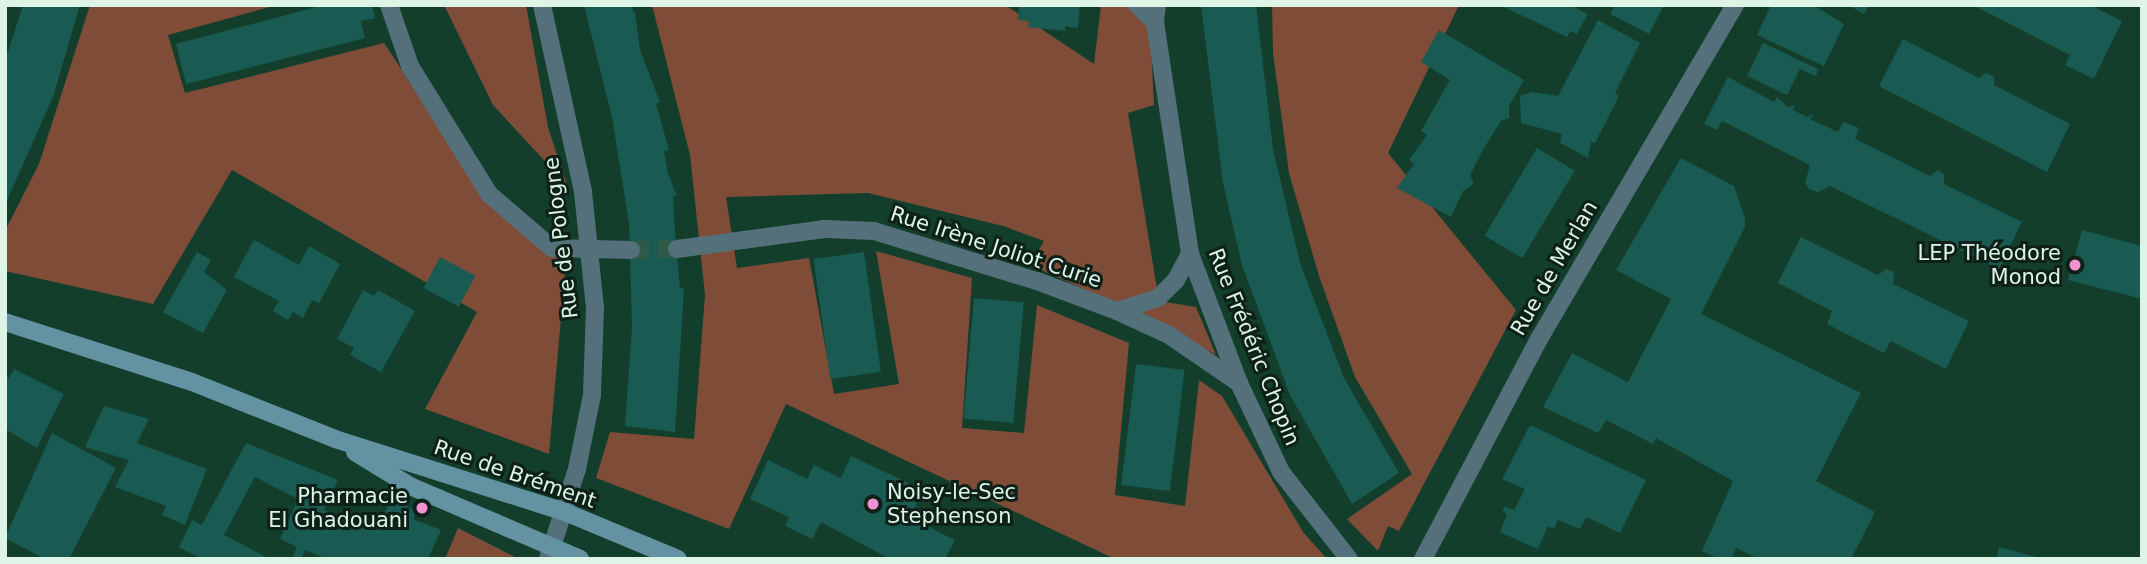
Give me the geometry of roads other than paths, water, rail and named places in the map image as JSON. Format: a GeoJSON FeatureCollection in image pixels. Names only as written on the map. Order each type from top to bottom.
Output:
{"type":"FeatureCollection","features":[{"type":"Feature","properties":{"kind":"main road","name":"Rue de Brément"},"geometry":{"type":"LineString","coordinates":[[5,322],[192,382],[335,439],[565,512],[678,559]]}},
{"type":"Feature","properties":{"kind":"main road","name":"Rue de Brément"},"geometry":{"type":"LineString","coordinates":[[335,439],[410,486],[550,553],[579,559]]}},
{"type":"Feature","properties":{"kind":"street"},"geometry":{"type":"LineString","coordinates":[[389,5],[410,66],[489,194],[552,248],[631,250]]}},
{"type":"Feature","properties":{"kind":"street","name":"Rue de Pologne"},"geometry":{"type":"LineString","coordinates":[[542,5],[583,192],[595,308],[592,395],[565,512],[550,553]]}},
{"type":"Feature","properties":{"kind":"street"},"geometry":{"type":"LineString","coordinates":[[1137,5],[1156,14]]}},
{"type":"Feature","properties":{"kind":"street","name":"Rue de Merlan"},"geometry":{"type":"LineString","coordinates":[[1423,559],[1539,338],[1735,5]]}},
{"type":"Feature","properties":{"kind":"street","name":"Rue Frédéric Chopin"},"geometry":{"type":"LineString","coordinates":[[1156,14],[1190,254],[1239,383],[1281,472],[1349,559]]}},
{"type":"Feature","properties":{"kind":"street","name":"Rue Irène Joliot Curie"},"geometry":{"type":"LineString","coordinates":[[677,249],[825,229],[874,231],[1037,281],[1117,311],[1169,335],[1239,383]]}},
{"type":"Feature","properties":{"kind":"street"},"geometry":{"type":"LineString","coordinates":[[1117,311],[1158,298],[1176,280],[1190,254]]}},
{"type":"Feature","properties":{"kind":"tunnel"},"geometry":{"type":"LineString","coordinates":[[631,250],[677,249]]}},
{"type":"Feature","properties":{"kind":"place","name":"LEP Théodore Monod"},"geometry":{"type":"Point","coordinates":[2075,265]}},
{"type":"Feature","properties":{"kind":"place","name":"Noisy-le-Sec Stephenson"},"geometry":{"type":"Point","coordinates":[873,504]}},
{"type":"Feature","properties":{"kind":"place","name":"Pharmacie El Ghadouani"},"geometry":{"type":"Point","coordinates":[422,508]}}]}
